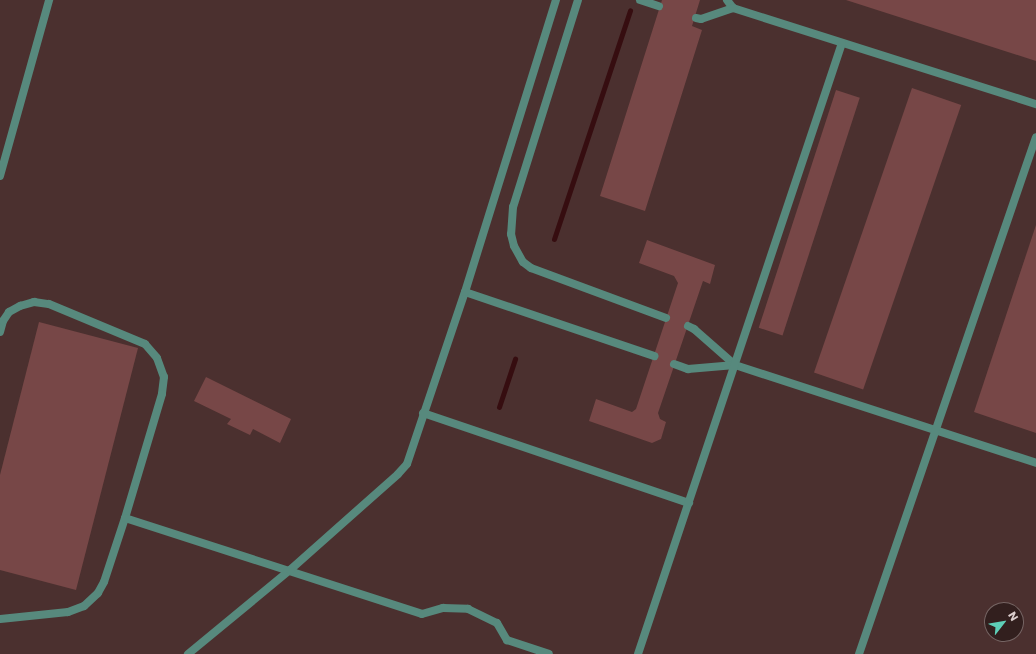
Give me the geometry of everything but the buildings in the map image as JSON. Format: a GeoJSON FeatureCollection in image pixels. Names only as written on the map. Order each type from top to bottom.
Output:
{"type":"FeatureCollection","features":[{"type":"Feature","properties":{"kind":"street"},"geometry":{"type":"LineString","coordinates":[[0,176],[49,0]]}},
{"type":"Feature","properties":{"kind":"street"},"geometry":{"type":"LineString","coordinates":[[188,654],[290,570],[407,464],[464,292],[556,0]]}},
{"type":"Feature","properties":{"kind":"street"},"geometry":{"type":"LineString","coordinates":[[578,0],[512,207],[511,234],[514,246],[523,262],[531,268],[666,318]]}},
{"type":"Feature","properties":{"kind":"street"},"geometry":{"type":"LineString","coordinates":[[640,0],[659,6]]}},
{"type":"Feature","properties":{"kind":"street"},"geometry":{"type":"LineString","coordinates":[[728,0],[733,8]]}},
{"type":"Feature","properties":{"kind":"street"},"geometry":{"type":"LineString","coordinates":[[696,18],[702,19],[733,8],[1036,104]]}},
{"type":"Feature","properties":{"kind":"street"},"geometry":{"type":"LineString","coordinates":[[638,654],[842,43]]}},
{"type":"Feature","properties":{"kind":"street"},"geometry":{"type":"LineString","coordinates":[[859,654],[1036,137]]}},
{"type":"Feature","properties":{"kind":"street"},"geometry":{"type":"LineString","coordinates":[[464,292],[654,356]]}},
{"type":"Feature","properties":{"kind":"street"},"geometry":{"type":"LineString","coordinates":[[0,332],[3,321],[9,312],[20,306],[34,302],[49,304],[145,344],[157,358],[164,377],[162,394],[125,518],[104,582],[98,593],[84,606],[68,612],[0,619]]}},
{"type":"Feature","properties":{"kind":"street"},"geometry":{"type":"LineString","coordinates":[[0,310],[9,312]]}},
{"type":"Feature","properties":{"kind":"street"},"geometry":{"type":"LineString","coordinates":[[688,326],[694,329],[735,364],[1036,463]]}},
{"type":"Feature","properties":{"kind":"street"},"geometry":{"type":"LineString","coordinates":[[674,364],[688,370],[735,364]]}},
{"type":"Feature","properties":{"kind":"street"},"geometry":{"type":"LineString","coordinates":[[423,412],[689,503]]}},
{"type":"Feature","properties":{"kind":"street"},"geometry":{"type":"LineString","coordinates":[[125,518],[290,570],[422,614],[443,608],[468,609],[497,624],[507,640],[549,654]]}},
{"type":"Feature","properties":{"kind":"shaded area"},"geometry":{"type":"Polygon","coordinates":[[[0,0],[1036,0],[1036,654],[0,654],[0,0]]]}},
{"type":"Feature","properties":{"kind":"waterway"},"geometry":{"type":"LineString","coordinates":[[554,239],[630,10]]}},
{"type":"Feature","properties":{"kind":"waterway"},"geometry":{"type":"LineString","coordinates":[[499,407],[515,359]]}}]}
